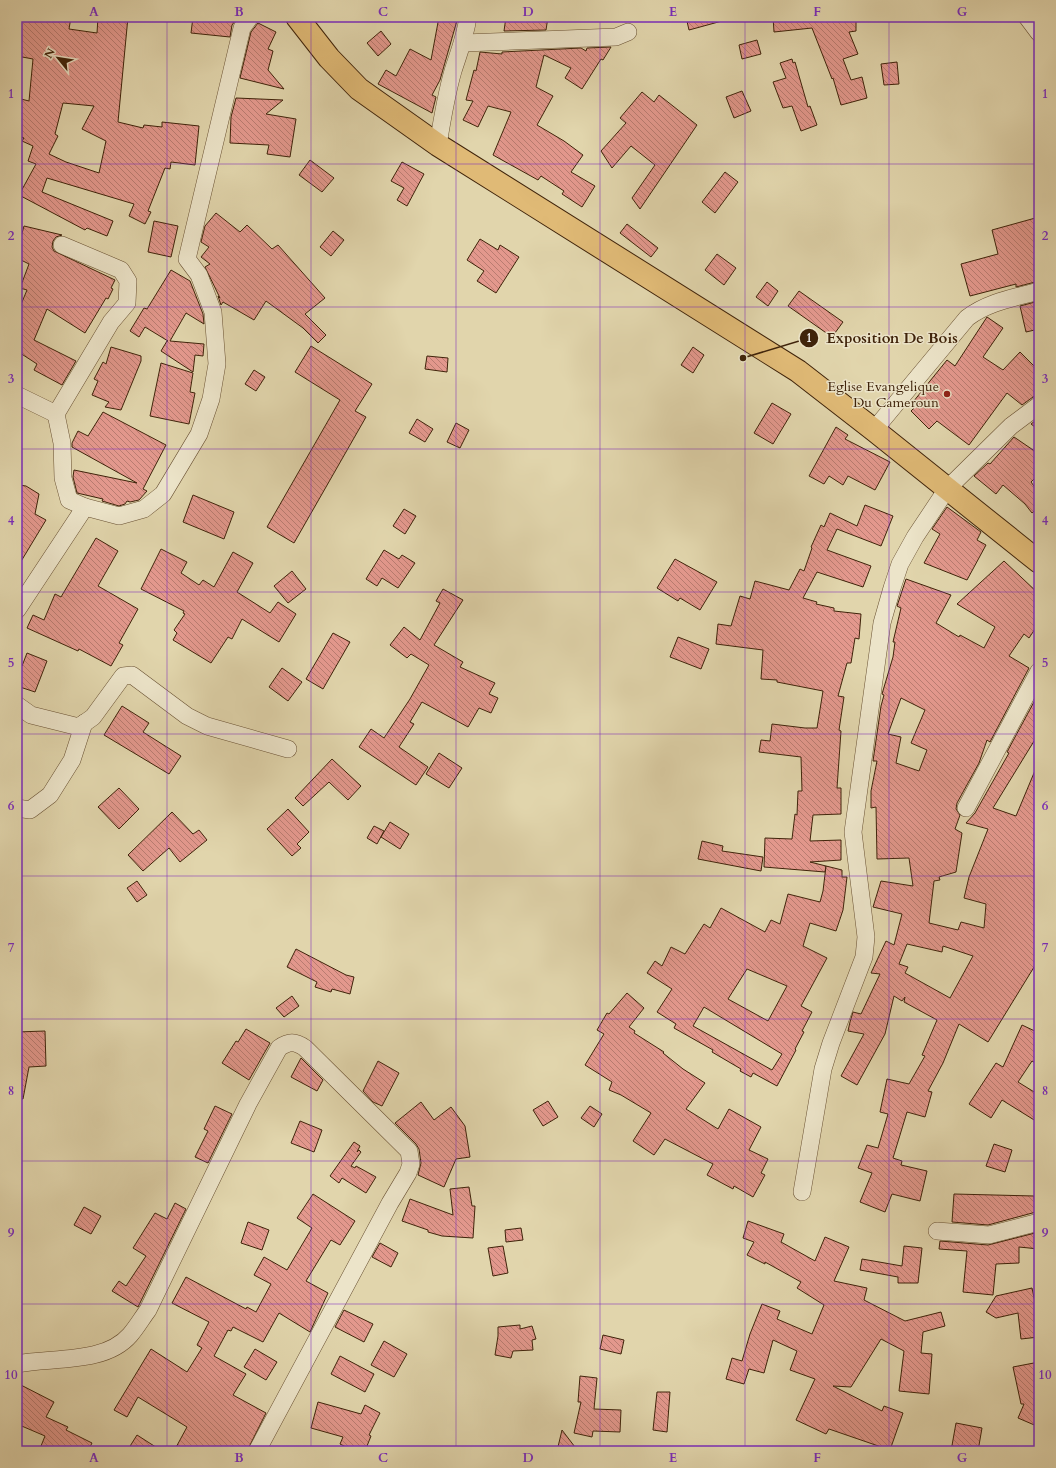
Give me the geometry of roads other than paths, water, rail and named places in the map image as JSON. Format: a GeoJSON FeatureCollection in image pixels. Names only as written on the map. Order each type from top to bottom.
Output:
{"type":"FeatureCollection","features":[{"type":"Feature","properties":{"kind":"main road"},"geometry":{"type":"LineString","coordinates":[[297,17],[329,58],[359,90],[438,145],[798,371],[1039,562]]}},
{"type":"Feature","properties":{"kind":"street"},"geometry":{"type":"LineString","coordinates":[[62,245],[121,270],[128,281],[128,304],[111,322],[56,414],[62,443],[63,478],[69,500],[85,507],[119,516],[144,509],[163,494],[199,434],[211,399],[217,364],[214,312],[199,275],[187,259],[242,28],[250,17]]}},
{"type":"Feature","properties":{"kind":"street"},"geometry":{"type":"LineString","coordinates":[[438,145],[444,106],[454,70],[464,43],[468,17]]}},
{"type":"Feature","properties":{"kind":"street"},"geometry":{"type":"LineString","coordinates":[[1027,17],[1039,33]]}},
{"type":"Feature","properties":{"kind":"street"},"geometry":{"type":"LineString","coordinates":[[464,43],[616,36],[628,32]]}},
{"type":"Feature","properties":{"kind":"street"},"geometry":{"type":"LineString","coordinates":[[874,430],[967,318],[979,309],[991,303],[1039,292]]}},
{"type":"Feature","properties":{"kind":"street"},"geometry":{"type":"LineString","coordinates":[[17,395],[56,414]]}},
{"type":"Feature","properties":{"kind":"street"},"geometry":{"type":"LineString","coordinates":[[802,1192],[823,1069],[830,1043],[864,957],[866,937],[853,832],[882,622],[900,564],[915,537],[947,489],[1011,426],[1039,405]]}},
{"type":"Feature","properties":{"kind":"street"},"geometry":{"type":"LineString","coordinates":[[17,610],[85,507]]}},
{"type":"Feature","properties":{"kind":"street"},"geometry":{"type":"LineString","coordinates":[[966,808],[1007,728],[1039,671]]}},
{"type":"Feature","properties":{"kind":"street"},"geometry":{"type":"LineString","coordinates":[[17,705],[31,715],[79,726],[93,717],[123,676],[132,675],[187,716],[206,726],[288,749]]}},
{"type":"Feature","properties":{"kind":"street"},"geometry":{"type":"LineString","coordinates":[[17,808],[30,810],[50,795],[72,760],[84,723]]}},
{"type":"Feature","properties":{"kind":"street"},"geometry":{"type":"LineString","coordinates":[[17,1364],[38,1360],[92,1356],[112,1349],[130,1336],[148,1310],[248,1104],[279,1048],[287,1042],[297,1042],[306,1048],[409,1151],[411,1164],[408,1173],[257,1451]]}},
{"type":"Feature","properties":{"kind":"street"},"geometry":{"type":"LineString","coordinates":[[937,1231],[989,1235],[1039,1222]]}},
{"type":"Feature","properties":{"kind":"place","name":"Exposition De Bois"},"geometry":{"type":"Point","coordinates":[743,358]}},
{"type":"Feature","properties":{"kind":"place","name":"Eglise Evangelique Du Cameroun"},"geometry":{"type":"Point","coordinates":[947,394]}}]}
